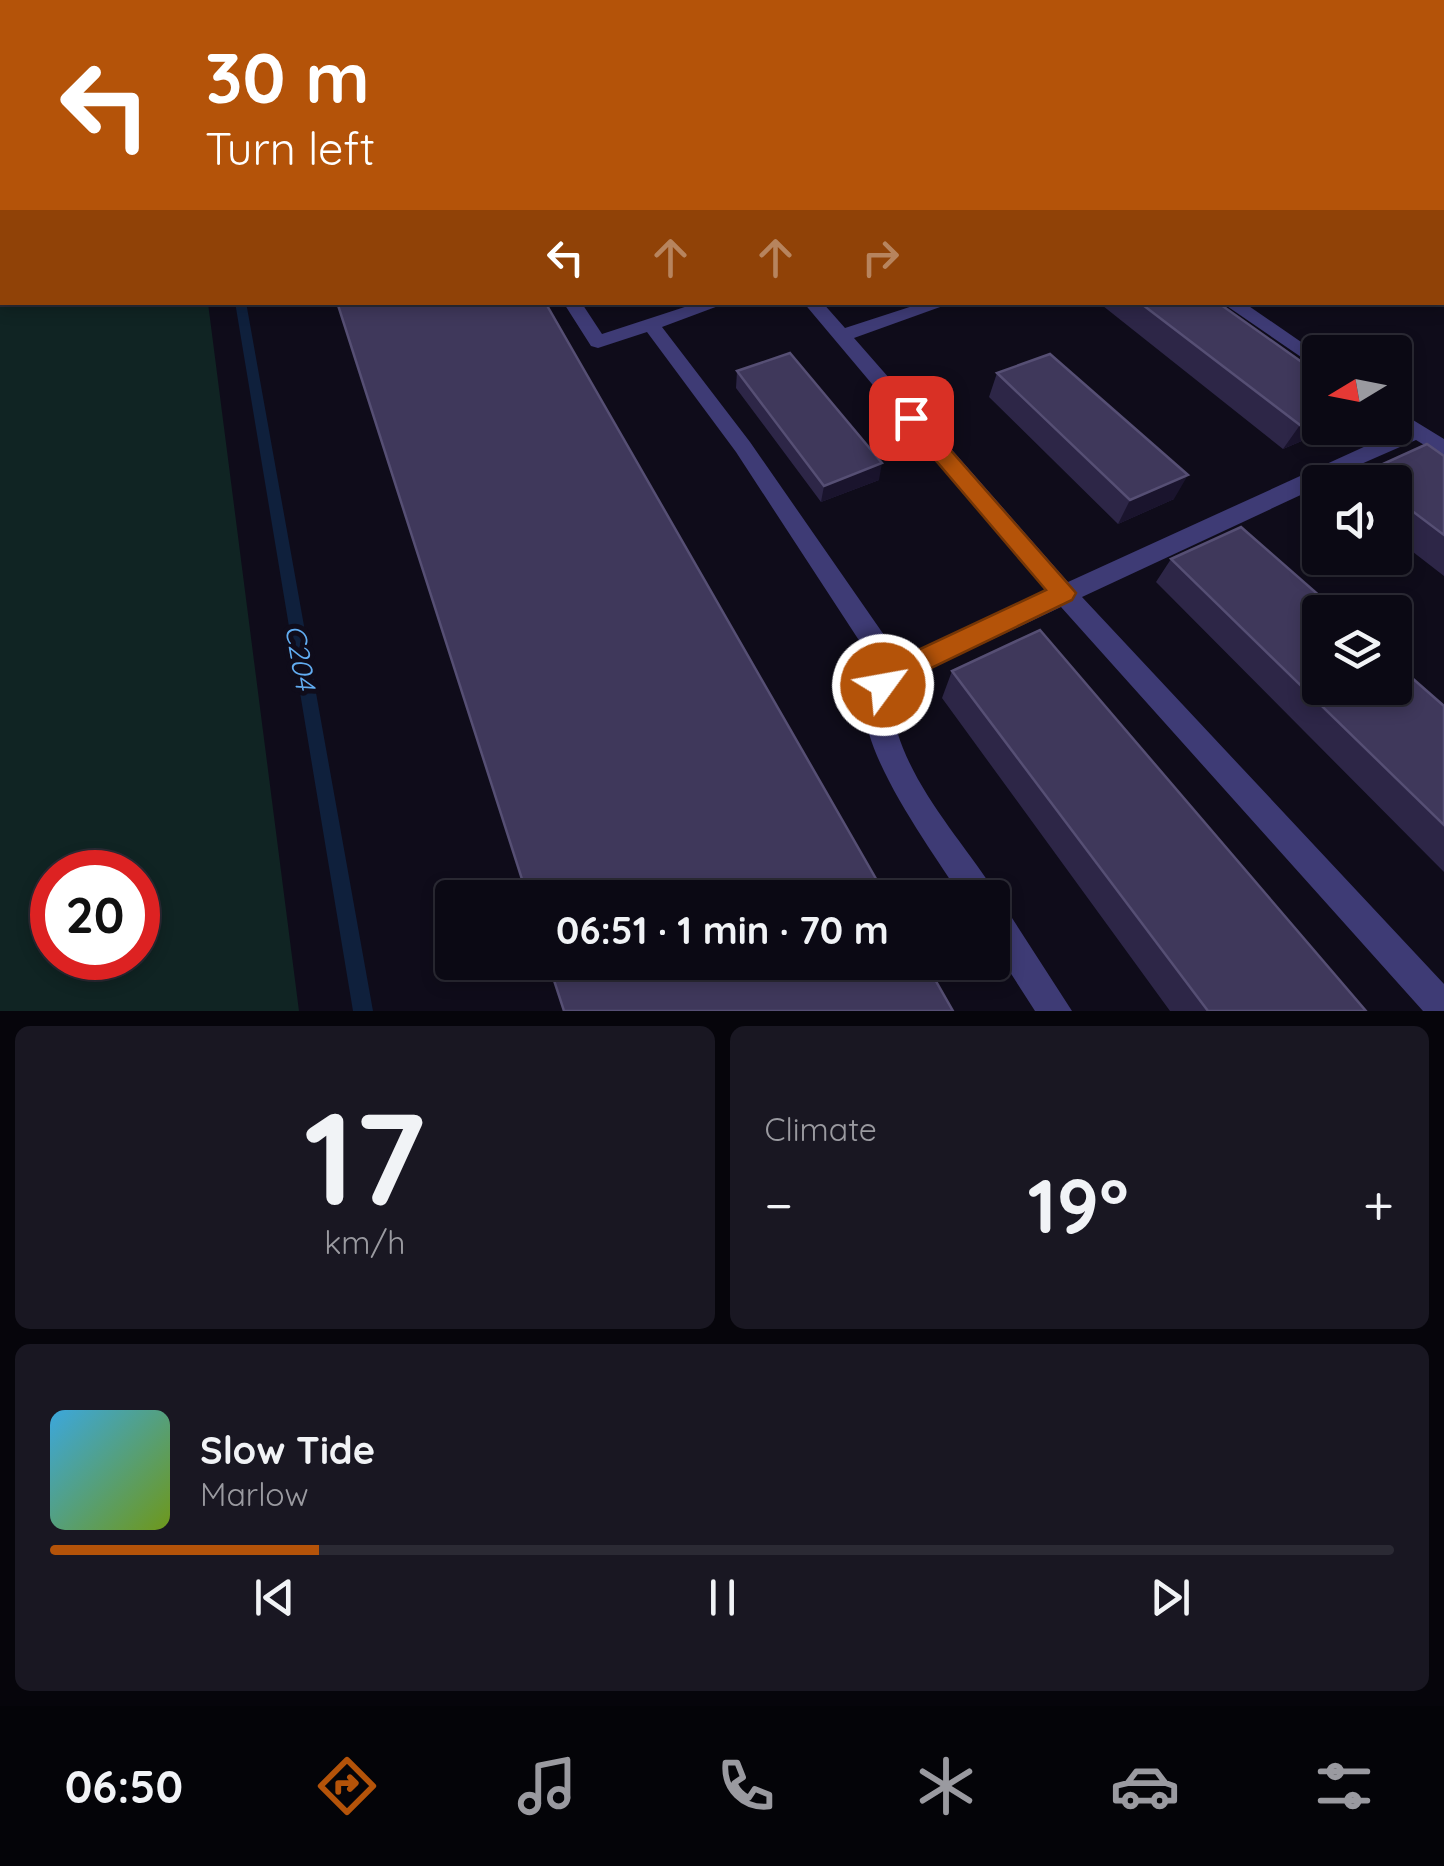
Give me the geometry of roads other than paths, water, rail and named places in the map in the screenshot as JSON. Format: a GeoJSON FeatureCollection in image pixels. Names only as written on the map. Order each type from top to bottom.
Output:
{"type":"FeatureCollection","features":[{"type":"Feature","properties":{"kind":"lane"},"geometry":{"type":"LineString","coordinates":[[574,305],[598,342],[711,305]]}},
{"type":"Feature","properties":{"kind":"lane"},"geometry":{"type":"LineString","coordinates":[[815,305],[1063,593],[1444,1009]]}},
{"type":"Feature","properties":{"kind":"lane"},"geometry":{"type":"LineString","coordinates":[[841,336],[936,305]]}},
{"type":"Feature","properties":{"kind":"lane"},"geometry":{"type":"LineString","coordinates":[[1234,305],[1302,352]]}},
{"type":"Feature","properties":{"kind":"lane"},"geometry":{"type":"LineString","coordinates":[[651,324],[744,447],[895,673]]}},
{"type":"Feature","properties":{"kind":"lane"},"geometry":{"type":"LineString","coordinates":[[1412,427],[1444,449]]}},
{"type":"Feature","properties":{"kind":"lane"},"geometry":{"type":"LineString","coordinates":[[970,880],[885,746],[878,698],[895,673],[1418,431]]}},
{"type":"Feature","properties":{"kind":"lane"},"geometry":{"type":"LineString","coordinates":[[1010,943],[1054,1011]]}},
{"type":"Feature","properties":{"kind":"waterway","name":"C204"},"geometry":{"type":"LineString","coordinates":[[241,305],[363,1011]]}}]}
